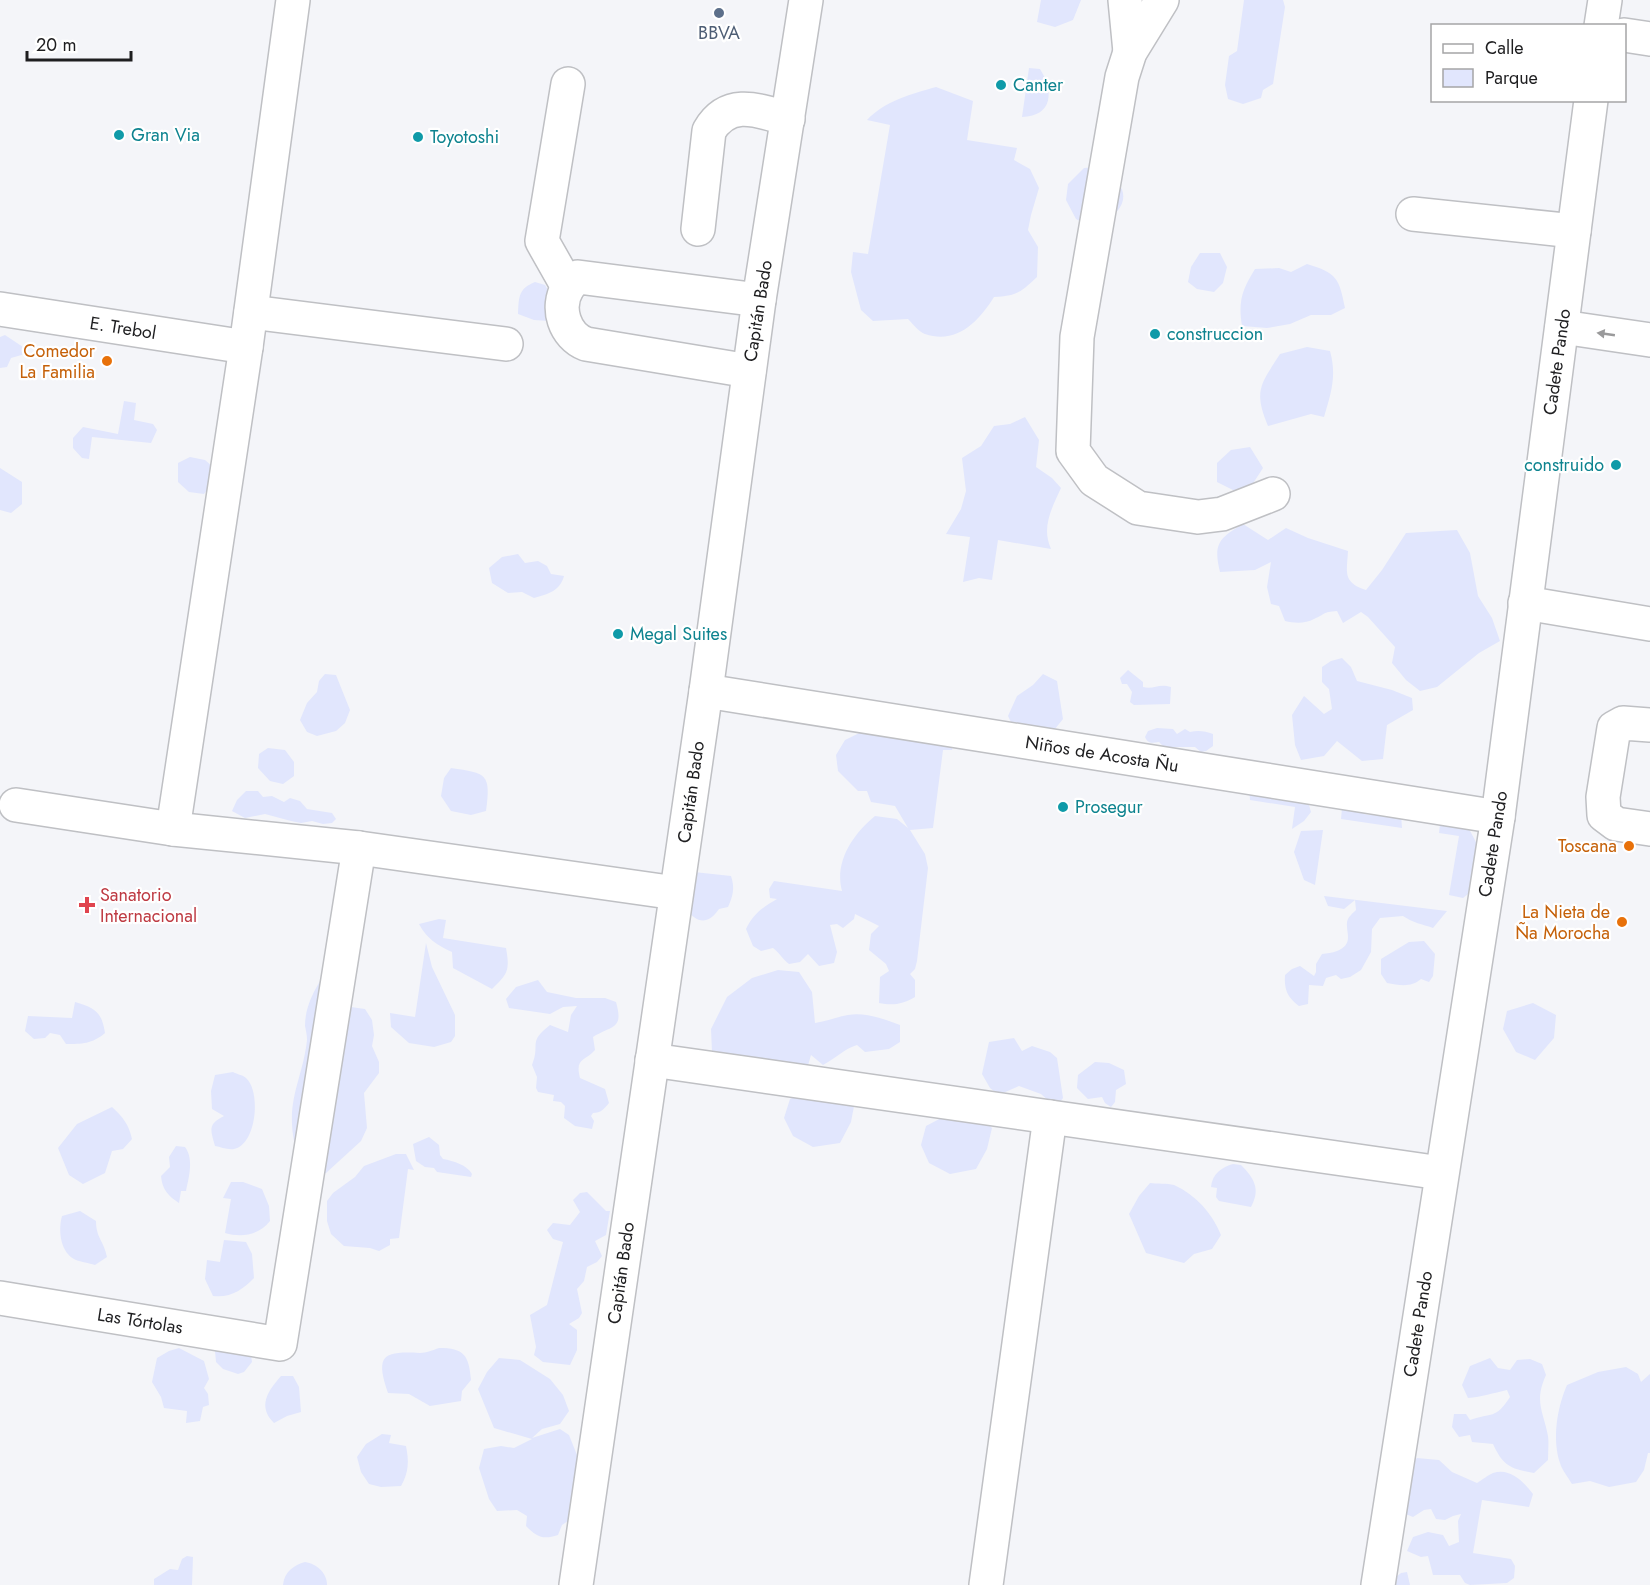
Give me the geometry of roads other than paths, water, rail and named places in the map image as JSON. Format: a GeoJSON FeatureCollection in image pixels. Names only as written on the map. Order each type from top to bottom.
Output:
{"type":"FeatureCollection","features":[{"type":"Feature","properties":{"kind":"street"},"geometry":{"type":"LineString","coordinates":[[173,830],[246,347],[292,0]]}},
{"type":"Feature","properties":{"kind":"street","name":"Capitán Bado"},"geometry":{"type":"LineString","coordinates":[[576,1585],[706,692],[759,300],[806,0]]}},
{"type":"Feature","properties":{"kind":"street"},"geometry":{"type":"LineString","coordinates":[[1125,0],[1130,52]]}},
{"type":"Feature","properties":{"kind":"street"},"geometry":{"type":"LineString","coordinates":[[1162,0],[1130,52],[1122,77],[1077,337],[1073,451],[1094,480],[1138,508],[1198,518],[1222,514],[1273,494]]}},
{"type":"Feature","properties":{"kind":"street"},"geometry":{"type":"LineString","coordinates":[[1601,24],[1605,0]]}},
{"type":"Feature","properties":{"kind":"street"},"geometry":{"type":"LineString","coordinates":[[1626,35],[1650,39]]}},
{"type":"Feature","properties":{"kind":"street"},"geometry":{"type":"LineString","coordinates":[[568,84],[542,241],[568,287]]}},
{"type":"Feature","properties":{"kind":"street","name":"Cadete Pando"},"geometry":{"type":"LineString","coordinates":[[1378,1585],[1498,817],[1591,102]]}},
{"type":"Feature","properties":{"kind":"street"},"geometry":{"type":"LineString","coordinates":[[698,229],[709,131],[716,120],[725,113],[743,109],[788,119]]}},
{"type":"Feature","properties":{"kind":"street"},"geometry":{"type":"LineString","coordinates":[[1413,214],[1574,231]]}},
{"type":"Feature","properties":{"kind":"street"},"geometry":{"type":"LineString","coordinates":[[749,371],[586,344],[575,339],[568,329],[562,305],[568,287],[578,277],[759,300]]}},
{"type":"Feature","properties":{"kind":"street","name":"E. Trebol"},"geometry":{"type":"LineString","coordinates":[[0,309],[246,347]]}},
{"type":"Feature","properties":{"kind":"street"},"geometry":{"type":"LineString","coordinates":[[251,312],[506,344]]}},
{"type":"Feature","properties":{"kind":"street"},"geometry":{"type":"LineString","coordinates":[[1562,327],[1650,340]]}},
{"type":"Feature","properties":{"kind":"street"},"geometry":{"type":"LineString","coordinates":[[1525,603],[1650,624]]}},
{"type":"Feature","properties":{"kind":"street","name":"Niños de Acosta Ñu"},"geometry":{"type":"LineString","coordinates":[[706,692],[1498,817]]}},
{"type":"Feature","properties":{"kind":"street"},"geometry":{"type":"LineString","coordinates":[[1650,725],[1623,723],[1614,728],[1603,797],[1604,815],[1617,824],[1650,829]]}},
{"type":"Feature","properties":{"kind":"street"},"geometry":{"type":"LineString","coordinates":[[16,806],[173,830],[359,849],[676,894]]}},
{"type":"Feature","properties":{"kind":"street","name":"Las Tórtolas"},"geometry":{"type":"LineString","coordinates":[[0,1298],[280,1344],[359,849]]}},
{"type":"Feature","properties":{"kind":"street"},"geometry":{"type":"LineString","coordinates":[[652,1060],[1441,1173]]}},
{"type":"Feature","properties":{"kind":"street"},"geometry":{"type":"LineString","coordinates":[[986,1585],[1050,1118]]}},
{"type":"Feature","properties":{"kind":"place","name":"BBVA"},"geometry":{"type":"Point","coordinates":[719,13]}},
{"type":"Feature","properties":{"kind":"place","name":"Canter"},"geometry":{"type":"Point","coordinates":[1001,85]}},
{"type":"Feature","properties":{"kind":"place","name":"Gran Via"},"geometry":{"type":"Point","coordinates":[119,135]}},
{"type":"Feature","properties":{"kind":"place","name":"Toyotoshi"},"geometry":{"type":"Point","coordinates":[418,137]}},
{"type":"Feature","properties":{"kind":"place","name":"construccion"},"geometry":{"type":"Point","coordinates":[1155,334]}},
{"type":"Feature","properties":{"kind":"place","name":"Comedor La Familia"},"geometry":{"type":"Point","coordinates":[107,361]}},
{"type":"Feature","properties":{"kind":"place","name":"construido"},"geometry":{"type":"Point","coordinates":[1616,465]}},
{"type":"Feature","properties":{"kind":"place","name":"Megal Suites"},"geometry":{"type":"Point","coordinates":[618,634]}},
{"type":"Feature","properties":{"kind":"place","name":"Prosegur"},"geometry":{"type":"Point","coordinates":[1063,807]}},
{"type":"Feature","properties":{"kind":"place","name":"Toscana"},"geometry":{"type":"Point","coordinates":[1629,846]}},
{"type":"Feature","properties":{"kind":"place","name":"Sanatorio Internacional"},"geometry":{"type":"Point","coordinates":[87,905]}},
{"type":"Feature","properties":{"kind":"place","name":"La Nieta de Ña Morocha"},"geometry":{"type":"Point","coordinates":[1622,922]}}]}
